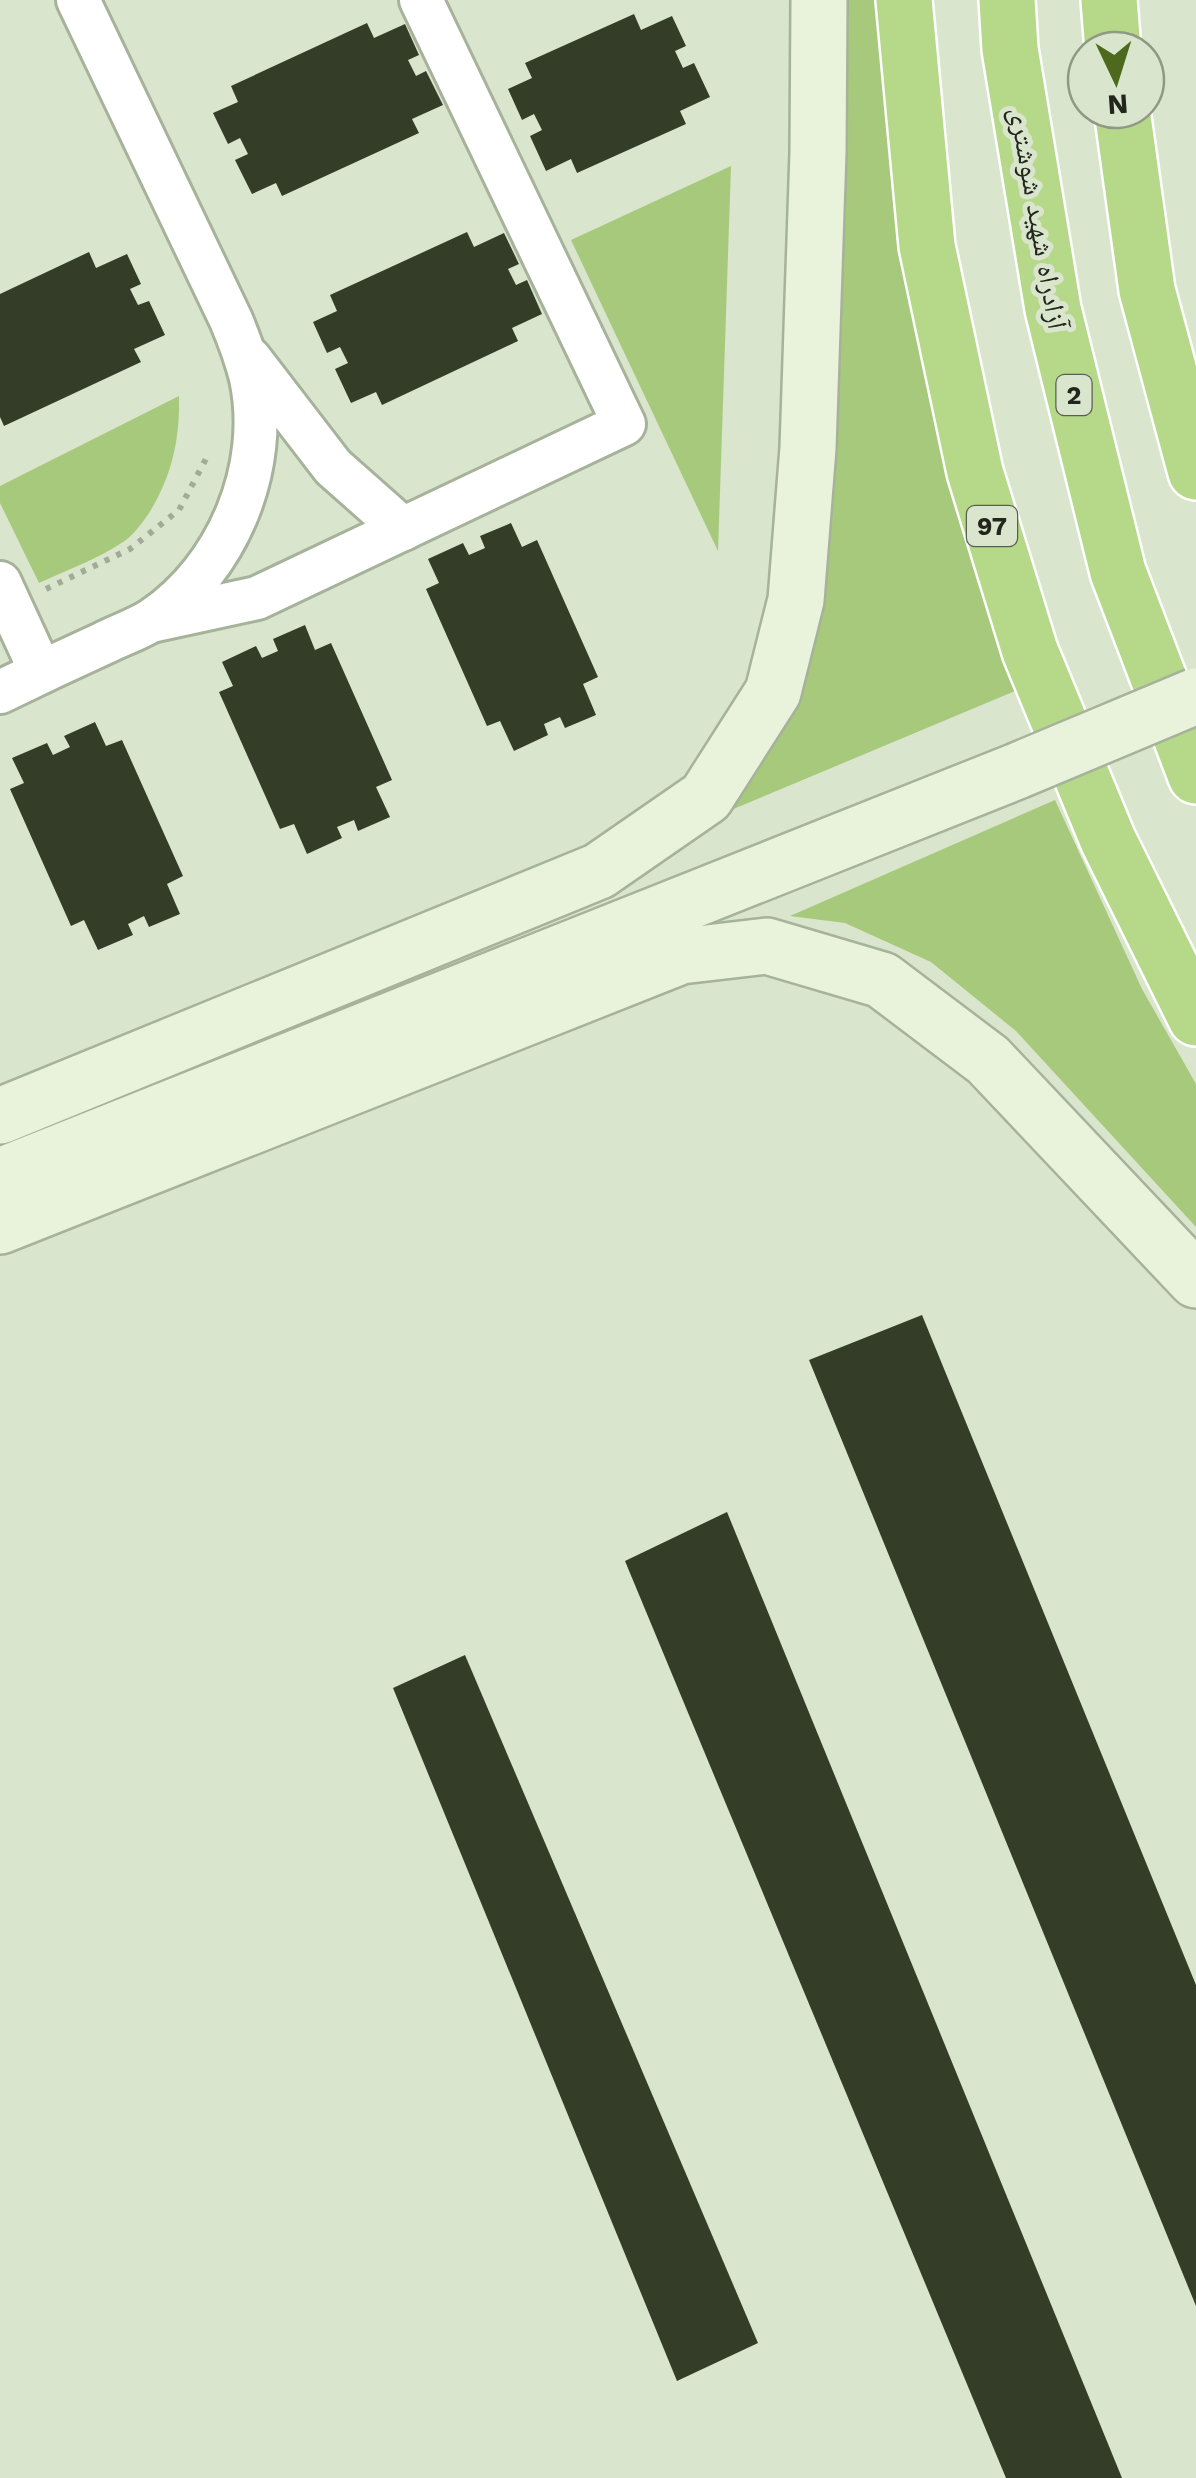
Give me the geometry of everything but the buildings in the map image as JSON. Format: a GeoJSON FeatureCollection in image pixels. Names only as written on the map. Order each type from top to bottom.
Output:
{"type":"FeatureCollection","features":[{"type":"Feature","properties":{"kind":"highway","name":"97"},"geometry":{"type":"LineString","coordinates":[[904,0],[928,246],[975,472],[1030,651],[1108,840],[1196,1018]]}},
{"type":"Feature","properties":{"kind":"highway","name":"آزادراه شهید شوشتری"},"geometry":{"type":"LineString","coordinates":[[1007,0],[1010,49],[1052,309],[1118,572],[1196,776]]}},
{"type":"Feature","properties":{"kind":"highway"},"geometry":{"type":"LineString","coordinates":[[1109,0],[1111,30]]}},
{"type":"Feature","properties":{"kind":"highway"},"geometry":{"type":"LineString","coordinates":[[1125,130],[1146,290],[1196,472]]}},
{"type":"Feature","properties":{"kind":"street"},"geometry":{"type":"LineString","coordinates":[[78,0],[232,320],[251,380],[255,413],[249,476],[223,543],[203,572],[151,621]]}},
{"type":"Feature","properties":{"kind":"street"},"geometry":{"type":"LineString","coordinates":[[0,692],[151,621],[257,598],[624,424],[421,0]]}},
{"type":"Feature","properties":{"kind":"street"},"geometry":{"type":"LineString","coordinates":[[0,1116],[598,871],[706,797],[774,692],[796,600],[808,448],[819,0]]}},
{"type":"Feature","properties":{"kind":"street"},"geometry":{"type":"LineString","coordinates":[[243,350],[333,466],[403,529]]}},
{"type":"Feature","properties":{"kind":"street"},"geometry":{"type":"LineString","coordinates":[[5,594],[41,672]]}},
{"type":"Feature","properties":{"kind":"street"},"geometry":{"type":"LineString","coordinates":[[0,1176],[1196,696]]}},
{"type":"Feature","properties":{"kind":"street"},"geometry":{"type":"LineString","coordinates":[[0,1226],[681,956],[768,946],[882,980],[988,1060],[1196,1280]]}},
{"type":"Feature","properties":{"kind":"path"},"geometry":{"type":"LineString","coordinates":[[5,594],[130,549],[179,510],[208,454]]}},
{"type":"Feature","properties":{"kind":"green space"},"geometry":{"type":"Polygon","coordinates":[[[839,0],[877,0],[1020,689],[731,810],[802,690],[823,595],[839,0]]]}},
{"type":"Feature","properties":{"kind":"green space"},"geometry":{"type":"Polygon","coordinates":[[[731,166],[718,551],[571,240],[731,166]]]}},
{"type":"Feature","properties":{"kind":"green space"},"geometry":{"type":"Polygon","coordinates":[[[179,396],[173,457],[164,485],[143,521],[113,548],[39,583],[0,503],[0,486],[179,396]]]}},
{"type":"Feature","properties":{"kind":"green space"},"geometry":{"type":"Polygon","coordinates":[[[1055,800],[1142,989],[1196,1084],[1196,1227],[1016,1031],[931,962],[845,923],[790,916],[1055,800]]]}}]}
